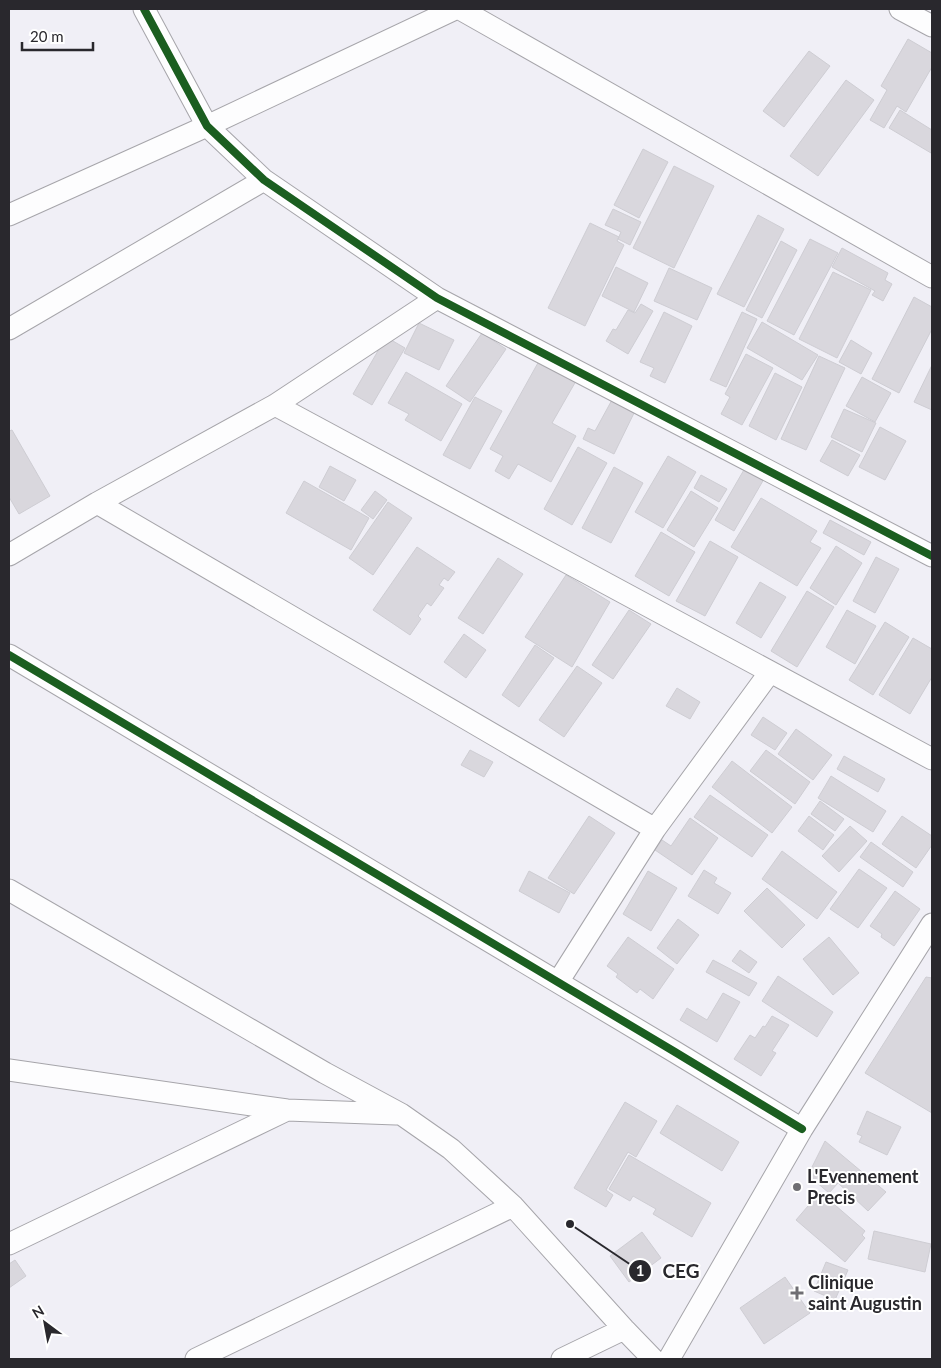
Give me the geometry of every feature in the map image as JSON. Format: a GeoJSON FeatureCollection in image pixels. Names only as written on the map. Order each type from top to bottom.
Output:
{"type":"FeatureCollection","features":[{"type":"Feature","properties":{"kind":"street"},"geometry":{"type":"LineString","coordinates":[[144,9],[207,126],[264,180],[437,298],[932,556]]}},
{"type":"Feature","properties":{"kind":"street"},"geometry":{"type":"LineString","coordinates":[[9,215],[207,126],[454,9]]}},
{"type":"Feature","properties":{"kind":"street"},"geometry":{"type":"LineString","coordinates":[[460,9],[932,277]]}},
{"type":"Feature","properties":{"kind":"street"},"geometry":{"type":"LineString","coordinates":[[900,9],[932,26]]}},
{"type":"Feature","properties":{"kind":"street"},"geometry":{"type":"LineString","coordinates":[[9,329],[264,180]]}},
{"type":"Feature","properties":{"kind":"street"},"geometry":{"type":"LineString","coordinates":[[9,555],[275,405],[437,298]]}},
{"type":"Feature","properties":{"kind":"street"},"geometry":{"type":"LineString","coordinates":[[275,405],[932,759]]}},
{"type":"Feature","properties":{"kind":"street"},"geometry":{"type":"LineString","coordinates":[[97,504],[655,829]]}},
{"type":"Feature","properties":{"kind":"street"},"geometry":{"type":"LineString","coordinates":[[9,655],[802,1129]]}},
{"type":"Feature","properties":{"kind":"street"},"geometry":{"type":"LineString","coordinates":[[558,982],[655,829],[770,672]]}},
{"type":"Feature","properties":{"kind":"street"},"geometry":{"type":"LineString","coordinates":[[9,890],[326,1073],[401,1114],[452,1149],[513,1206],[653,1359]]}},
{"type":"Feature","properties":{"kind":"street"},"geometry":{"type":"LineString","coordinates":[[669,1359],[802,1129],[932,924]]}},
{"type":"Feature","properties":{"kind":"street"},"geometry":{"type":"LineString","coordinates":[[9,1070],[287,1110],[401,1114]]}},
{"type":"Feature","properties":{"kind":"street"},"geometry":{"type":"LineString","coordinates":[[9,1244],[287,1110]]}},
{"type":"Feature","properties":{"kind":"street"},"geometry":{"type":"LineString","coordinates":[[196,1359],[513,1206]]}},
{"type":"Feature","properties":{"kind":"street"},"geometry":{"type":"LineString","coordinates":[[562,1359],[624,1329]]}},
{"type":"Feature","properties":{"kind":"building"},"geometry":{"type":"Polygon","coordinates":[[[908,39],[932,53],[932,67],[906,112],[897,106],[884,128],[870,120],[887,90],[881,86],[908,39]]]}},
{"type":"Feature","properties":{"kind":"building"},"geometry":{"type":"Polygon","coordinates":[[[809,51],[830,66],[784,127],[763,111],[809,51]]]}},
{"type":"Feature","properties":{"kind":"building"},"geometry":{"type":"Polygon","coordinates":[[[846,80],[874,100],[818,176],[790,156],[846,80]]]}},
{"type":"Feature","properties":{"kind":"building"},"geometry":{"type":"Polygon","coordinates":[[[900,110],[932,130],[931,153],[889,128],[900,110]]]}},
{"type":"Feature","properties":{"kind":"building"},"geometry":{"type":"Polygon","coordinates":[[[643,149],[668,162],[639,218],[614,205],[643,149]]]}},
{"type":"Feature","properties":{"kind":"building"},"geometry":{"type":"Polygon","coordinates":[[[674,166],[714,186],[674,268],[633,248],[674,166]]]}},
{"type":"Feature","properties":{"kind":"building"},"geometry":{"type":"Polygon","coordinates":[[[613,209],[641,222],[630,245],[618,239],[621,232],[605,225],[613,209]]]}},
{"type":"Feature","properties":{"kind":"building"},"geometry":{"type":"Polygon","coordinates":[[[758,215],[784,229],[744,307],[717,294],[758,215]]]}},
{"type":"Feature","properties":{"kind":"building"},"geometry":{"type":"Polygon","coordinates":[[[590,223],[619,237],[617,241],[624,245],[585,326],[548,308],[590,223]]]}},
{"type":"Feature","properties":{"kind":"building"},"geometry":{"type":"Polygon","coordinates":[[[810,239],[838,253],[794,335],[767,321],[810,239]]]}},
{"type":"Feature","properties":{"kind":"building"},"geometry":{"type":"Polygon","coordinates":[[[781,241],[797,250],[762,318],[746,310],[781,241]]]}},
{"type":"Feature","properties":{"kind":"building"},"geometry":{"type":"Polygon","coordinates":[[[842,248],[888,273],[885,280],[892,284],[883,301],[872,295],[875,291],[832,267],[842,248]]]}},
{"type":"Feature","properties":{"kind":"building"},"geometry":{"type":"Polygon","coordinates":[[[616,267],[648,283],[634,312],[602,296],[616,267]]]}},
{"type":"Feature","properties":{"kind":"building"},"geometry":{"type":"Polygon","coordinates":[[[669,268],[712,288],[697,320],[654,301],[669,268]]]}},
{"type":"Feature","properties":{"kind":"building"},"geometry":{"type":"Polygon","coordinates":[[[833,272],[871,290],[837,358],[799,339],[833,272]]]}},
{"type":"Feature","properties":{"kind":"building"},"geometry":{"type":"Polygon","coordinates":[[[914,297],[932,307],[932,329],[899,393],[872,379],[914,297]]]}},
{"type":"Feature","properties":{"kind":"building"},"geometry":{"type":"Polygon","coordinates":[[[641,304],[653,311],[628,354],[606,341],[613,329],[616,330],[628,310],[635,313],[641,304]]]}},
{"type":"Feature","properties":{"kind":"building"},"geometry":{"type":"Polygon","coordinates":[[[664,312],[692,326],[665,383],[650,376],[654,368],[640,362],[664,312]]]}},
{"type":"Feature","properties":{"kind":"building"},"geometry":{"type":"Polygon","coordinates":[[[742,312],[757,319],[726,387],[710,380],[742,312]]]}},
{"type":"Feature","properties":{"kind":"building"},"geometry":{"type":"Polygon","coordinates":[[[762,322],[818,355],[802,380],[747,348],[762,322]]]}},
{"type":"Feature","properties":{"kind":"building"},"geometry":{"type":"Polygon","coordinates":[[[419,323],[454,340],[439,370],[404,353],[419,323]]]}},
{"type":"Feature","properties":{"kind":"building"},"geometry":{"type":"Polygon","coordinates":[[[482,333],[506,349],[470,402],[446,386],[482,333]]]}},
{"type":"Feature","properties":{"kind":"building"},"geometry":{"type":"Polygon","coordinates":[[[386,337],[405,348],[372,405],[353,394],[386,337]]]}},
{"type":"Feature","properties":{"kind":"building"},"geometry":{"type":"Polygon","coordinates":[[[851,340],[872,353],[861,374],[839,362],[851,340]]]}},
{"type":"Feature","properties":{"kind":"building"},"geometry":{"type":"Polygon","coordinates":[[[746,354],[773,368],[742,425],[721,414],[730,397],[725,394],[746,354]]]}},
{"type":"Feature","properties":{"kind":"building"},"geometry":{"type":"Polygon","coordinates":[[[819,356],[845,368],[806,450],[781,439],[819,356]]]}},
{"type":"Feature","properties":{"kind":"building"},"geometry":{"type":"Polygon","coordinates":[[[539,361],[576,381],[552,423],[576,436],[551,482],[518,464],[509,479],[495,471],[503,456],[490,449],[539,361]]]}},
{"type":"Feature","properties":{"kind":"building"},"geometry":{"type":"Polygon","coordinates":[[[932,365],[932,410],[914,402],[932,365]]]}},
{"type":"Feature","properties":{"kind":"building"},"geometry":{"type":"Polygon","coordinates":[[[406,372],[462,404],[441,441],[405,420],[409,414],[388,403],[406,372]]]}},
{"type":"Feature","properties":{"kind":"building"},"geometry":{"type":"Polygon","coordinates":[[[775,373],[802,387],[776,440],[749,426],[775,373]]]}},
{"type":"Feature","properties":{"kind":"building"},"geometry":{"type":"Polygon","coordinates":[[[862,377],[891,393],[875,422],[846,406],[862,377]]]}},
{"type":"Feature","properties":{"kind":"building"},"geometry":{"type":"Polygon","coordinates":[[[475,397],[502,411],[470,469],[443,455],[475,397]]]}},
{"type":"Feature","properties":{"kind":"building"},"geometry":{"type":"Polygon","coordinates":[[[613,398],[636,409],[614,454],[583,439],[588,428],[595,431],[613,398]]]}},
{"type":"Feature","properties":{"kind":"building"},"geometry":{"type":"Polygon","coordinates":[[[844,409],[876,423],[862,452],[831,437],[844,409]]]}},
{"type":"Feature","properties":{"kind":"building"},"geometry":{"type":"Polygon","coordinates":[[[880,427],[906,441],[885,480],[859,467],[880,427]]]}},
{"type":"Feature","properties":{"kind":"building"},"geometry":{"type":"Polygon","coordinates":[[[12,430],[50,496],[19,514],[9,497],[9,431],[12,430]]]}},
{"type":"Feature","properties":{"kind":"building"},"geometry":{"type":"Polygon","coordinates":[[[832,440],[860,455],[848,476],[820,461],[832,440]]]}},
{"type":"Feature","properties":{"kind":"building"},"geometry":{"type":"Polygon","coordinates":[[[578,447],[607,463],[572,525],[544,509],[578,447]]]}},
{"type":"Feature","properties":{"kind":"building"},"geometry":{"type":"Polygon","coordinates":[[[668,456],[696,472],[663,528],[635,512],[668,456]]]}},
{"type":"Feature","properties":{"kind":"building"},"geometry":{"type":"Polygon","coordinates":[[[330,466],[356,480],[344,501],[319,487],[330,466]]]}},
{"type":"Feature","properties":{"kind":"building"},"geometry":{"type":"Polygon","coordinates":[[[614,467],[643,483],[611,543],[582,528],[614,467]]]}},
{"type":"Feature","properties":{"kind":"building"},"geometry":{"type":"Polygon","coordinates":[[[745,468],[764,479],[734,531],[715,520],[745,468]]]}},
{"type":"Feature","properties":{"kind":"building"},"geometry":{"type":"Polygon","coordinates":[[[701,475],[727,489],[719,502],[694,488],[701,475]]]}},
{"type":"Feature","properties":{"kind":"building"},"geometry":{"type":"Polygon","coordinates":[[[304,481],[369,518],[351,550],[286,513],[304,481]]]}},
{"type":"Feature","properties":{"kind":"building"},"geometry":{"type":"Polygon","coordinates":[[[375,491],[387,500],[373,519],[361,510],[375,491]]]}},
{"type":"Feature","properties":{"kind":"building"},"geometry":{"type":"Polygon","coordinates":[[[691,491],[718,508],[694,547],[667,530],[691,491]]]}},
{"type":"Feature","properties":{"kind":"building"},"geometry":{"type":"Polygon","coordinates":[[[761,498],[817,531],[810,542],[821,548],[797,586],[731,547],[761,498]]]}},
{"type":"Feature","properties":{"kind":"building"},"geometry":{"type":"Polygon","coordinates":[[[388,502],[412,518],[373,575],[349,558],[388,502]]]}},
{"type":"Feature","properties":{"kind":"building"},"geometry":{"type":"Polygon","coordinates":[[[830,520],[871,542],[864,555],[823,533],[830,520]]]}},
{"type":"Feature","properties":{"kind":"building"},"geometry":{"type":"Polygon","coordinates":[[[661,532],[695,552],[669,596],[635,576],[661,532]]]}},
{"type":"Feature","properties":{"kind":"building"},"geometry":{"type":"Polygon","coordinates":[[[710,541],[738,557],[705,616],[676,601],[710,541]]]}},
{"type":"Feature","properties":{"kind":"building"},"geometry":{"type":"Polygon","coordinates":[[[836,546],[862,563],[836,605],[810,588],[836,546]]]}},
{"type":"Feature","properties":{"kind":"building"},"geometry":{"type":"Polygon","coordinates":[[[417,547],[455,572],[448,581],[444,578],[439,585],[444,588],[431,606],[427,603],[418,616],[421,619],[410,635],[373,610],[417,547]]]}},
{"type":"Feature","properties":{"kind":"building"},"geometry":{"type":"Polygon","coordinates":[[[876,557],[899,569],[875,613],[853,601],[876,557]]]}},
{"type":"Feature","properties":{"kind":"building"},"geometry":{"type":"Polygon","coordinates":[[[498,558],[523,574],[483,634],[458,618],[498,558]]]}},
{"type":"Feature","properties":{"kind":"building"},"geometry":{"type":"Polygon","coordinates":[[[566,575],[610,602],[572,667],[525,637],[566,575]]]}},
{"type":"Feature","properties":{"kind":"building"},"geometry":{"type":"Polygon","coordinates":[[[760,582],[786,597],[761,638],[736,623],[760,582]]]}},
{"type":"Feature","properties":{"kind":"building"},"geometry":{"type":"Polygon","coordinates":[[[807,591],[834,607],[797,667],[771,651],[807,591]]]}},
{"type":"Feature","properties":{"kind":"building"},"geometry":{"type":"Polygon","coordinates":[[[629,610],[651,624],[613,679],[592,665],[629,610]]]}},
{"type":"Feature","properties":{"kind":"building"},"geometry":{"type":"Polygon","coordinates":[[[847,610],[876,626],[855,664],[826,647],[847,610]]]}},
{"type":"Feature","properties":{"kind":"building"},"geometry":{"type":"Polygon","coordinates":[[[885,622],[909,637],[873,695],[849,680],[885,622]]]}},
{"type":"Feature","properties":{"kind":"building"},"geometry":{"type":"Polygon","coordinates":[[[464,634],[486,650],[466,678],[444,662],[464,634]]]}},
{"type":"Feature","properties":{"kind":"building"},"geometry":{"type":"Polygon","coordinates":[[[913,638],[932,649],[932,677],[910,714],[879,695],[913,638]]]}},
{"type":"Feature","properties":{"kind":"building"},"geometry":{"type":"Polygon","coordinates":[[[535,645],[554,658],[519,707],[502,695],[535,645]]]}},
{"type":"Feature","properties":{"kind":"building"},"geometry":{"type":"Polygon","coordinates":[[[577,666],[602,683],[564,737],[539,720],[577,666]]]}},
{"type":"Feature","properties":{"kind":"building"},"geometry":{"type":"Polygon","coordinates":[[[677,688],[700,702],[690,719],[666,706],[677,688]]]}},
{"type":"Feature","properties":{"kind":"building"},"geometry":{"type":"Polygon","coordinates":[[[763,717],[787,733],[775,750],[751,735],[763,717]]]}},
{"type":"Feature","properties":{"kind":"building"},"geometry":{"type":"Polygon","coordinates":[[[796,729],[832,755],[813,780],[778,754],[796,729]]]}},
{"type":"Feature","properties":{"kind":"building"},"geometry":{"type":"Polygon","coordinates":[[[470,750],[493,762],[484,777],[461,765],[470,750]]]}},
{"type":"Feature","properties":{"kind":"building"},"geometry":{"type":"Polygon","coordinates":[[[766,750],[810,782],[795,804],[750,771],[766,750]]]}},
{"type":"Feature","properties":{"kind":"building"},"geometry":{"type":"Polygon","coordinates":[[[844,756],[885,779],[878,792],[837,769],[844,756]]]}},
{"type":"Feature","properties":{"kind":"building"},"geometry":{"type":"Polygon","coordinates":[[[732,761],[792,807],[772,833],[712,787],[732,761]]]}},
{"type":"Feature","properties":{"kind":"building"},"geometry":{"type":"Polygon","coordinates":[[[831,776],[886,811],[873,832],[818,798],[831,776]]]}},
{"type":"Feature","properties":{"kind":"building"},"geometry":{"type":"Polygon","coordinates":[[[710,795],[768,835],[752,857],[694,817],[710,795]]]}},
{"type":"Feature","properties":{"kind":"building"},"geometry":{"type":"Polygon","coordinates":[[[820,801],[844,819],[835,831],[811,814],[820,801]]]}},
{"type":"Feature","properties":{"kind":"building"},"geometry":{"type":"Polygon","coordinates":[[[589,816],[615,833],[574,894],[548,878],[589,816]]]}},
{"type":"Feature","properties":{"kind":"building"},"geometry":{"type":"Polygon","coordinates":[[[809,816],[834,835],[823,850],[798,831],[809,816]]]}},
{"type":"Feature","properties":{"kind":"building"},"geometry":{"type":"Polygon","coordinates":[[[902,816],[932,836],[932,845],[916,868],[882,844],[902,816]]]}},
{"type":"Feature","properties":{"kind":"building"},"geometry":{"type":"Polygon","coordinates":[[[690,818],[718,838],[692,875],[655,850],[662,840],[671,846],[690,818]]]}},
{"type":"Feature","properties":{"kind":"building"},"geometry":{"type":"Polygon","coordinates":[[[850,826],[867,841],[839,872],[822,856],[850,826]]]}},
{"type":"Feature","properties":{"kind":"building"},"geometry":{"type":"Polygon","coordinates":[[[871,842],[913,872],[903,887],[860,857],[871,842]]]}},
{"type":"Feature","properties":{"kind":"building"},"geometry":{"type":"Polygon","coordinates":[[[782,851],[837,892],[817,919],[762,879],[782,851]]]}},
{"type":"Feature","properties":{"kind":"building"},"geometry":{"type":"Polygon","coordinates":[[[859,869],[887,888],[858,928],[830,909],[859,869]]]}},
{"type":"Feature","properties":{"kind":"building"},"geometry":{"type":"Polygon","coordinates":[[[704,870],[717,878],[714,883],[731,893],[718,914],[688,896],[704,870]]]}},
{"type":"Feature","properties":{"kind":"building"},"geometry":{"type":"Polygon","coordinates":[[[529,871],[570,893],[559,913],[519,891],[529,871]]]}},
{"type":"Feature","properties":{"kind":"building"},"geometry":{"type":"Polygon","coordinates":[[[648,871],[677,888],[651,931],[623,914],[648,871]]]}},
{"type":"Feature","properties":{"kind":"building"},"geometry":{"type":"Polygon","coordinates":[[[767,888],[805,925],[782,948],[744,911],[767,888]]]}},
{"type":"Feature","properties":{"kind":"building"},"geometry":{"type":"Polygon","coordinates":[[[895,891],[920,909],[894,946],[881,937],[882,934],[870,926],[895,891]]]}},
{"type":"Feature","properties":{"kind":"building"},"geometry":{"type":"Polygon","coordinates":[[[678,919],[699,935],[677,964],[657,948],[678,919]]]}},
{"type":"Feature","properties":{"kind":"building"},"geometry":{"type":"Polygon","coordinates":[[[628,937],[674,969],[653,999],[640,989],[637,993],[616,977],[618,974],[607,966],[628,937]]]}},
{"type":"Feature","properties":{"kind":"building"},"geometry":{"type":"Polygon","coordinates":[[[829,937],[859,973],[833,995],[803,959],[829,937]]]}},
{"type":"Feature","properties":{"kind":"building"},"geometry":{"type":"Polygon","coordinates":[[[740,950],[757,962],[749,973],[732,961],[740,950]]]}},
{"type":"Feature","properties":{"kind":"building"},"geometry":{"type":"Polygon","coordinates":[[[713,960],[757,983],[749,996],[706,972],[713,960]]]}},
{"type":"Feature","properties":{"kind":"building"},"geometry":{"type":"Polygon","coordinates":[[[778,976],[833,1012],[817,1037],[762,1001],[778,976]]]}},
{"type":"Feature","properties":{"kind":"building"},"geometry":{"type":"Polygon","coordinates":[[[926,977],[932,978],[932,1113],[865,1073],[926,977]]]}},
{"type":"Feature","properties":{"kind":"building"},"geometry":{"type":"Polygon","coordinates":[[[723,993],[740,1002],[717,1042],[680,1020],[687,1008],[707,1020],[723,993]]]}},
{"type":"Feature","properties":{"kind":"building"},"geometry":{"type":"Polygon","coordinates":[[[772,1016],[789,1025],[772,1051],[776,1053],[761,1076],[734,1059],[750,1035],[755,1038],[772,1016]]]}},
{"type":"Feature","properties":{"kind":"building"},"geometry":{"type":"Polygon","coordinates":[[[625,1102],[657,1121],[636,1157],[628,1152],[606,1190],[613,1195],[606,1207],[574,1188],[625,1102]]]}},
{"type":"Feature","properties":{"kind":"building"},"geometry":{"type":"Polygon","coordinates":[[[677,1105],[739,1142],[722,1171],[660,1133],[677,1105]]]}},
{"type":"Feature","properties":{"kind":"building"},"geometry":{"type":"Polygon","coordinates":[[[867,1111],[901,1127],[887,1155],[859,1142],[862,1136],[857,1134],[867,1111]]]}},
{"type":"Feature","properties":{"kind":"building"},"geometry":{"type":"Polygon","coordinates":[[[825,1141],[886,1192],[868,1211],[838,1183],[829,1193],[808,1175],[825,1141]]]}},
{"type":"Feature","properties":{"kind":"building"},"geometry":{"type":"Polygon","coordinates":[[[629,1155],[711,1203],[692,1237],[653,1214],[656,1209],[633,1196],[630,1201],[609,1189],[629,1155]]]}},
{"type":"Feature","properties":{"kind":"building"},"geometry":{"type":"Polygon","coordinates":[[[820,1192],[865,1231],[862,1235],[865,1238],[845,1262],[796,1220],[820,1192]]]}},
{"type":"Feature","properties":{"kind":"building"},"geometry":{"type":"Polygon","coordinates":[[[874,1231],[931,1244],[925,1272],[868,1259],[874,1231]]]}},
{"type":"Feature","properties":{"kind":"building"},"geometry":{"type":"Polygon","coordinates":[[[642,1232],[661,1258],[629,1282],[610,1256],[642,1232]]]}},
{"type":"Feature","properties":{"kind":"building"},"geometry":{"type":"Polygon","coordinates":[[[15,1260],[26,1276],[9,1288],[9,1264],[15,1260]]]}},
{"type":"Feature","properties":{"kind":"building"},"geometry":{"type":"Polygon","coordinates":[[[826,1262],[848,1270],[835,1300],[814,1291],[826,1262]]]}},
{"type":"Feature","properties":{"kind":"building"},"geometry":{"type":"Polygon","coordinates":[[[785,1277],[810,1313],[764,1344],[740,1308],[785,1277]]]}},
{"type":"Feature","properties":{"kind":"cycle path"},"geometry":{"type":"LineString","coordinates":[[144,9],[207,126],[264,180],[437,298],[932,556]]}},
{"type":"Feature","properties":{"kind":"cycle path"},"geometry":{"type":"LineString","coordinates":[[9,655],[802,1129]]}},
{"type":"Feature","properties":{"kind":"place","name":"L'Evennement Precis"},"geometry":{"type":"Point","coordinates":[797,1187]}},
{"type":"Feature","properties":{"kind":"place","name":"CEG"},"geometry":{"type":"Point","coordinates":[570,1224]}},
{"type":"Feature","properties":{"kind":"place","name":"Clinique saint Augustin"},"geometry":{"type":"Point","coordinates":[797,1293]}}]}
